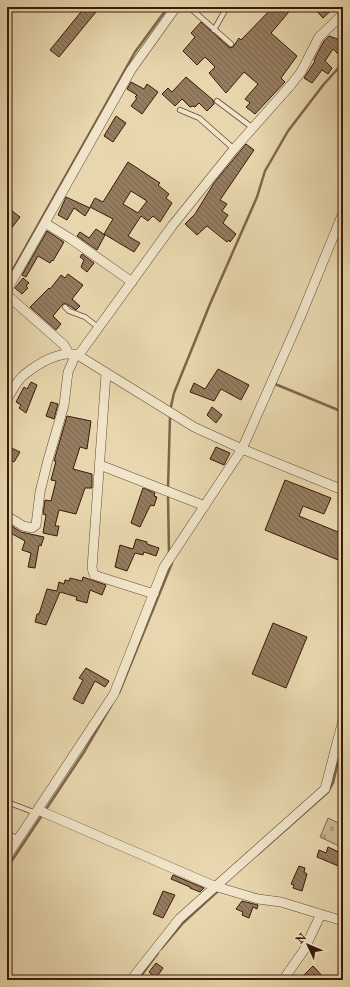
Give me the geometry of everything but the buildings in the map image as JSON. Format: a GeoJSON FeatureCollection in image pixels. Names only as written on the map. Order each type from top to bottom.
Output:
{"type":"FeatureCollection","features":[{"type":"Feature","properties":{"kind":"street"},"geometry":{"type":"LineString","coordinates":[[7,290],[131,70],[176,7]]}},
{"type":"Feature","properties":{"kind":"street"},"geometry":{"type":"LineString","coordinates":[[7,516],[24,526],[32,528],[36,525],[40,492],[64,405],[68,372],[74,355],[99,328],[172,226],[234,150],[301,72],[319,38],[343,14]]}},
{"type":"Feature","properties":{"kind":"street"},"geometry":{"type":"LineString","coordinates":[[7,856],[114,694],[164,567],[242,450],[300,318],[343,213]]}},
{"type":"Feature","properties":{"kind":"street"},"geometry":{"type":"LineString","coordinates":[[45,223],[71,239],[132,282]]}},
{"type":"Feature","properties":{"kind":"street"},"geometry":{"type":"LineString","coordinates":[[7,295],[74,355],[194,427],[242,450],[343,490]]}},
{"type":"Feature","properties":{"kind":"street"},"geometry":{"type":"LineString","coordinates":[[7,399],[24,374],[52,358],[74,355]]}},
{"type":"Feature","properties":{"kind":"street"},"geometry":{"type":"LineString","coordinates":[[106,374],[92,568],[94,575],[154,594]]}},
{"type":"Feature","properties":{"kind":"street"},"geometry":{"type":"LineString","coordinates":[[100,465],[205,506]]}},
{"type":"Feature","properties":{"kind":"street"},"geometry":{"type":"LineString","coordinates":[[131,980],[179,919],[196,906],[214,886],[324,789],[343,720]]}},
{"type":"Feature","properties":{"kind":"street"},"geometry":{"type":"LineString","coordinates":[[37,812],[214,886],[258,899],[281,902],[343,921]]}},
{"type":"Feature","properties":{"kind":"street"},"geometry":{"type":"LineString","coordinates":[[283,980],[304,950],[321,914]]}},
{"type":"Feature","properties":{"kind":"lane"},"geometry":{"type":"LineString","coordinates":[[190,7],[231,44]]}},
{"type":"Feature","properties":{"kind":"lane"},"geometry":{"type":"LineString","coordinates":[[214,30],[227,7]]}},
{"type":"Feature","properties":{"kind":"lane"},"geometry":{"type":"LineString","coordinates":[[217,102],[253,128]]}},
{"type":"Feature","properties":{"kind":"lane"},"geometry":{"type":"LineString","coordinates":[[180,110],[199,118],[234,150]]}},
{"type":"Feature","properties":{"kind":"lane"},"geometry":{"type":"LineString","coordinates":[[65,307],[69,311],[85,317],[99,328]]}},
{"type":"Feature","properties":{"kind":"lane"},"geometry":{"type":"LineString","coordinates":[[7,802],[37,812]]}},
{"type":"Feature","properties":{"kind":"lane"},"geometry":{"type":"LineString","coordinates":[[7,835],[20,838]]}},
{"type":"Feature","properties":{"kind":"green space"},"geometry":{"type":"Polygon","coordinates":[[[328,818],[343,825],[343,848],[320,837],[328,818]]]}},
{"type":"Feature","properties":{"kind":"waterway"},"geometry":{"type":"LineString","coordinates":[[7,280],[135,52],[168,7]]}},
{"type":"Feature","properties":{"kind":"waterway"},"geometry":{"type":"LineString","coordinates":[[170,411],[174,393],[210,304],[257,197],[265,171],[288,131],[324,84],[343,63]]}},
{"type":"Feature","properties":{"kind":"waterway"},"geometry":{"type":"LineString","coordinates":[[275,384],[343,412]]}},
{"type":"Feature","properties":{"kind":"waterway"},"geometry":{"type":"LineString","coordinates":[[168,489],[170,416]]}},
{"type":"Feature","properties":{"kind":"waterway"},"geometry":{"type":"LineString","coordinates":[[168,494],[169,554]]}},
{"type":"Feature","properties":{"kind":"waterway"},"geometry":{"type":"LineString","coordinates":[[119,693],[172,563]]}},
{"type":"Feature","properties":{"kind":"waterway"},"geometry":{"type":"LineString","coordinates":[[7,868],[84,752],[112,704]]}},
{"type":"Feature","properties":{"kind":"waterway"},"geometry":{"type":"LineString","coordinates":[[258,854],[328,792],[333,783],[343,740]]}},
{"type":"Feature","properties":{"kind":"waterway"},"geometry":{"type":"LineString","coordinates":[[161,949],[183,923],[219,890]]}},
{"type":"Feature","properties":{"kind":"waterway"},"geometry":{"type":"LineString","coordinates":[[138,980],[158,953]]}}]}
